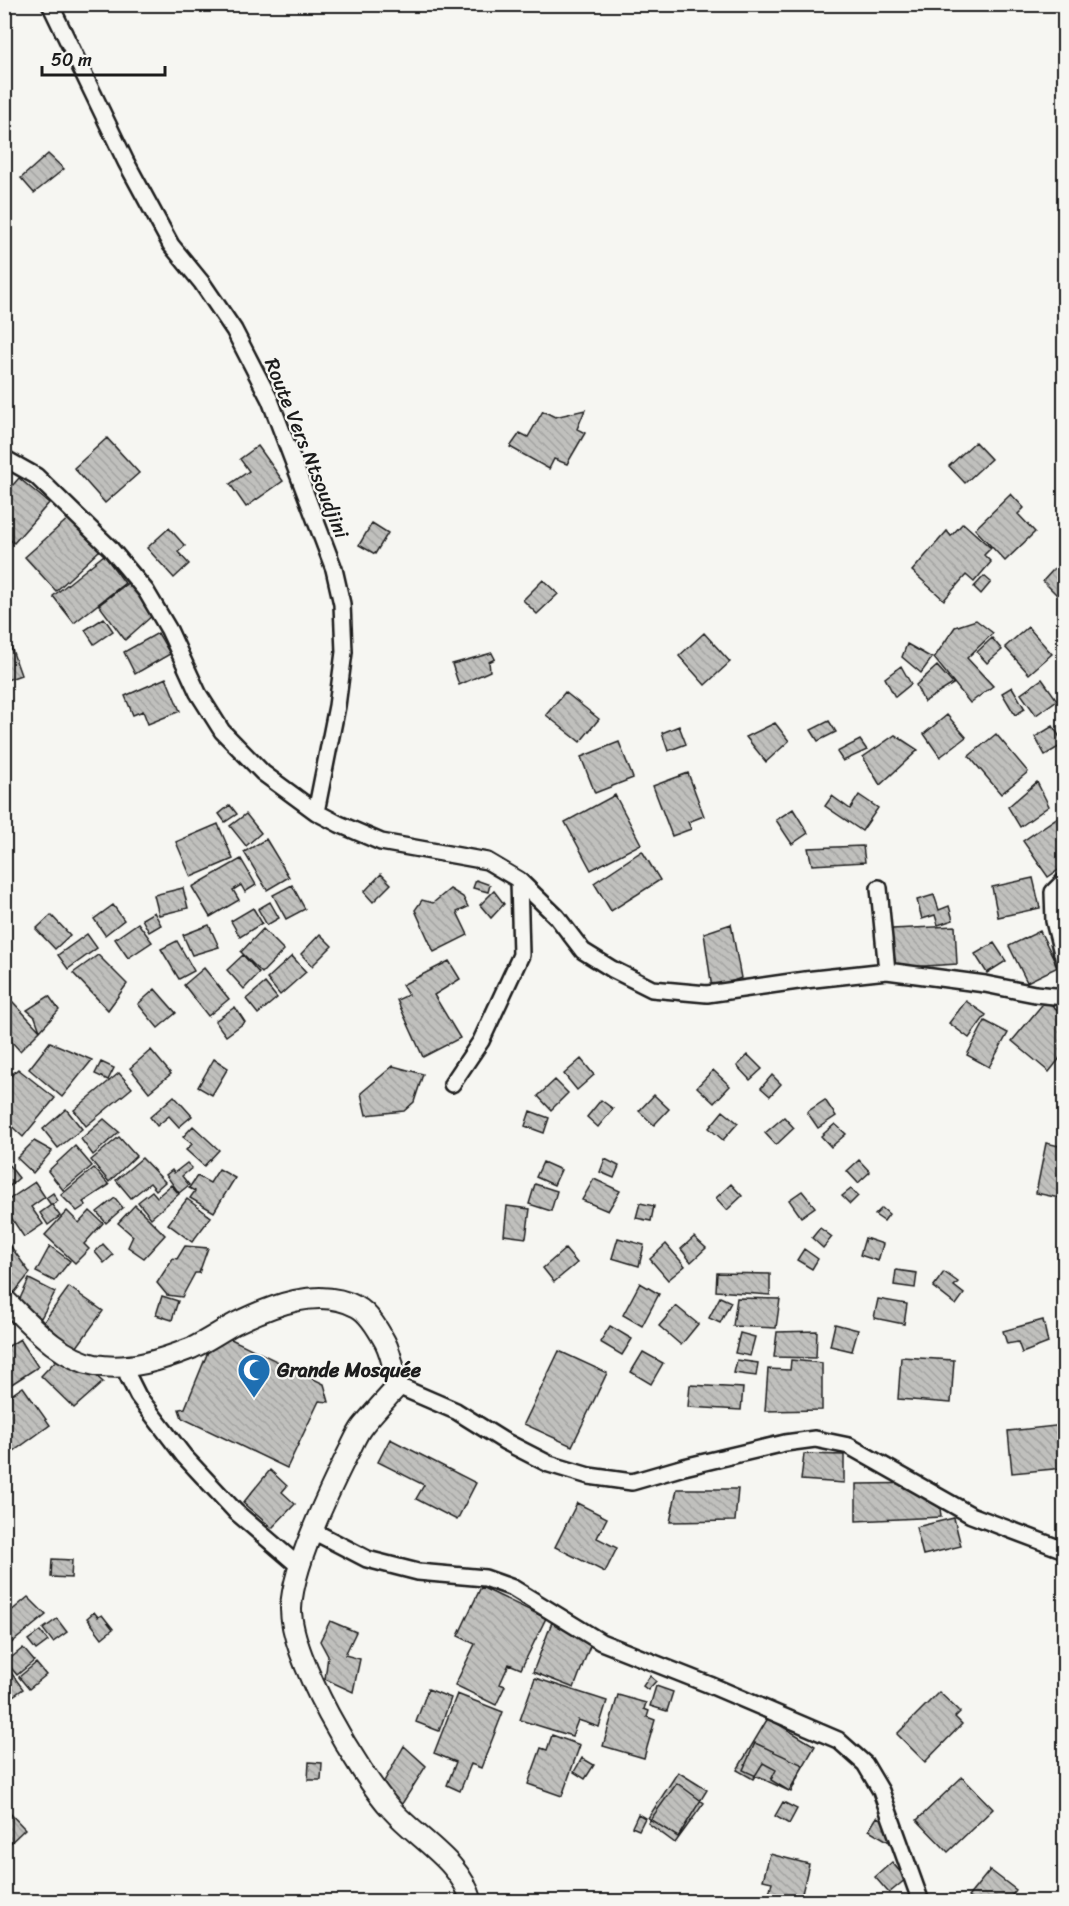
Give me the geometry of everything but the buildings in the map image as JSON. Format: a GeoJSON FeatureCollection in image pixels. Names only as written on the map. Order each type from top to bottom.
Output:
{"type":"FeatureCollection","features":[{"type":"Feature","properties":{"kind":"street","name":"Route Vers Ntsoudjini"},"geometry":{"type":"LineString","coordinates":[[50,4],[126,162],[171,245],[202,283],[234,330],[270,400],[334,569],[342,604],[344,652],[337,706],[316,812]]}},
{"type":"Feature","properties":{"kind":"street"},"geometry":{"type":"LineString","coordinates":[[4,458],[36,476],[110,548],[146,591],[169,630],[198,693],[222,730],[263,773],[316,812],[381,842],[487,861],[519,879],[556,916],[584,951],[612,969],[652,989],[707,994],[887,971],[1065,997]]}},
{"type":"Feature","properties":{"kind":"street"},"geometry":{"type":"LineString","coordinates":[[452,1084],[481,1041],[520,955],[519,879]]}},
{"type":"Feature","properties":{"kind":"street"},"geometry":{"type":"LineString","coordinates":[[1065,881],[1053,892],[1054,921],[1065,961]]}},
{"type":"Feature","properties":{"kind":"street"},"geometry":{"type":"LineString","coordinates":[[879,888],[887,971]]}},
{"type":"Feature","properties":{"kind":"street"},"geometry":{"type":"LineString","coordinates":[[4,1299],[39,1332],[67,1354],[94,1365],[126,1367],[143,1365],[194,1347],[236,1323],[273,1308],[309,1297],[335,1299],[358,1307],[374,1323],[386,1344],[398,1386]]}},
{"type":"Feature","properties":{"kind":"street"},"geometry":{"type":"LineString","coordinates":[[126,1367],[138,1396],[184,1456],[236,1512],[300,1567]]}},
{"type":"Feature","properties":{"kind":"street"},"geometry":{"type":"LineString","coordinates":[[398,1386],[360,1428],[338,1472],[293,1587],[291,1611],[298,1644],[312,1679],[330,1715],[367,1777],[392,1810],[451,1864],[466,1883],[472,1902]]}},
{"type":"Feature","properties":{"kind":"street"},"geometry":{"type":"LineString","coordinates":[[398,1386],[456,1411],[504,1441],[549,1464],[589,1476],[632,1482],[785,1443],[815,1439],[849,1446],[971,1515],[1065,1550]]}},
{"type":"Feature","properties":{"kind":"street"},"geometry":{"type":"LineString","coordinates":[[313,1532],[366,1559],[418,1572],[484,1578],[513,1588],[601,1642],[710,1685],[838,1740],[865,1764],[881,1791],[921,1902]]}},
{"type":"Feature","properties":{"kind":"place","name":"Grande Mosquée"},"geometry":{"type":"Point","coordinates":[254,1399]}}]}
